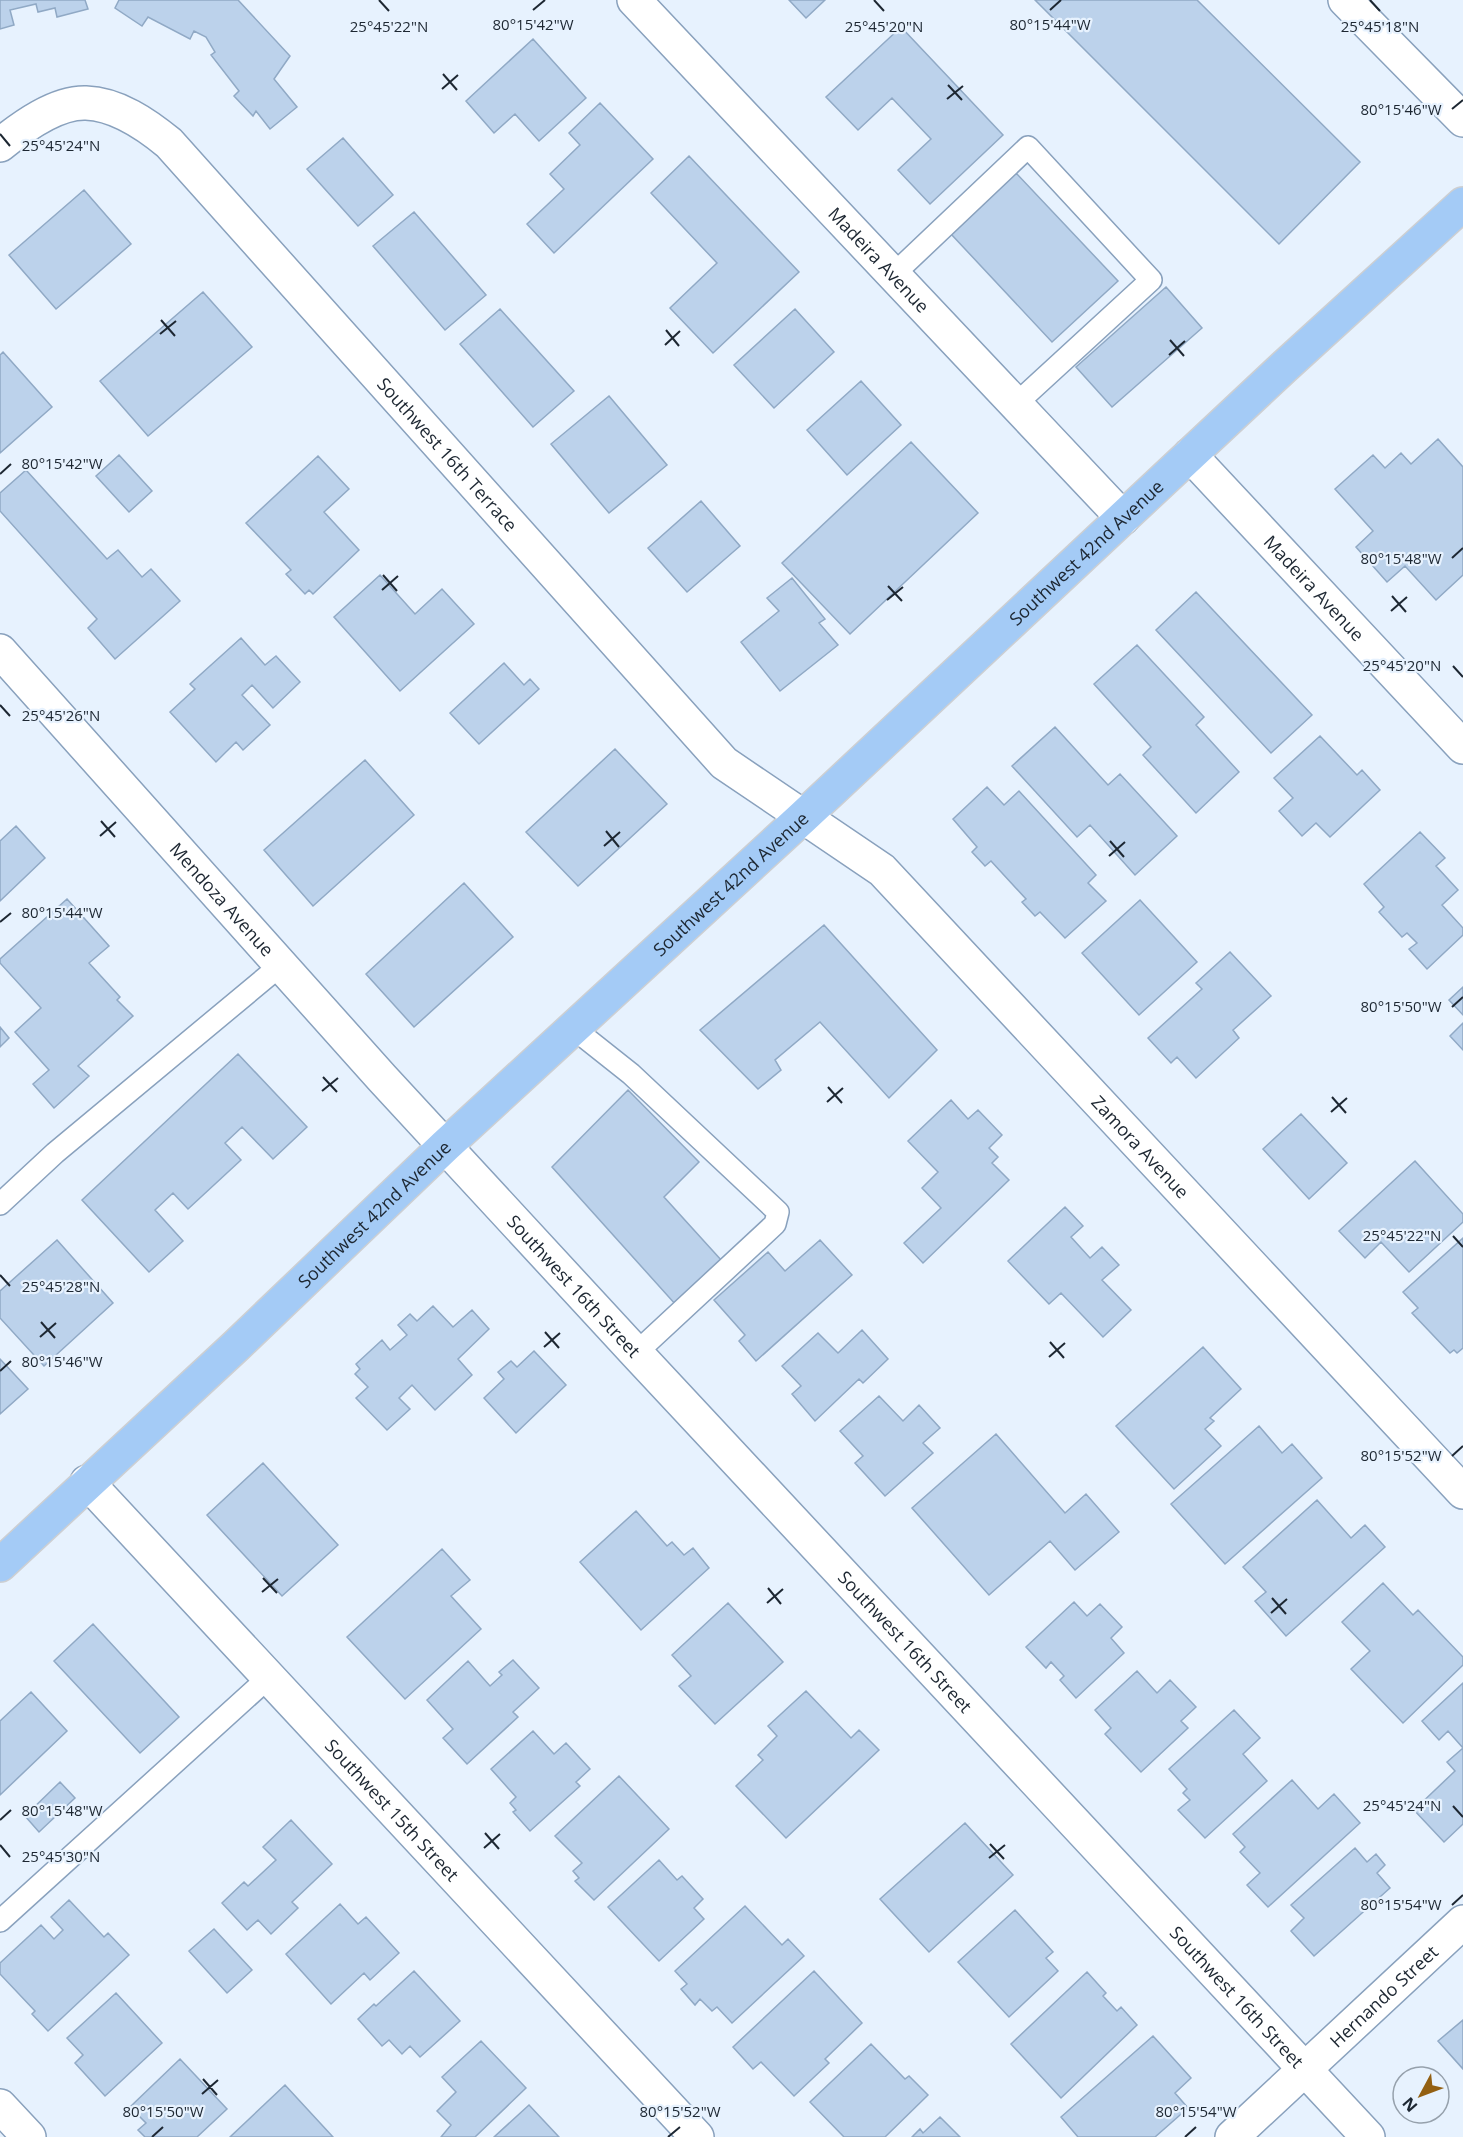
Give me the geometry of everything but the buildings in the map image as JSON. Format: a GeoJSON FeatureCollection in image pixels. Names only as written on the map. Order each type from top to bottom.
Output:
{"type":"FeatureCollection","features":[{"type":"Feature","properties":{"kind":"main road","name":"Southwest 42nd Avenue"},"geometry":{"type":"LineString","coordinates":[[0,1565],[236,1346],[445,1146],[804,817],[1190,455],[1463,204]]}},
{"type":"Feature","properties":{"kind":"street","name":"Madeira Avenue"},"geometry":{"type":"LineString","coordinates":[[634,0],[1017,403],[1123,518]]}},
{"type":"Feature","properties":{"kind":"street"},"geometry":{"type":"LineString","coordinates":[[1345,0],[1463,120]]}},
{"type":"Feature","properties":{"kind":"street","name":"Southwest 16th Terrace"},"geometry":{"type":"LineString","coordinates":[[0,146],[12,135],[62,107],[86,103],[108,108],[150,127],[169,143],[724,763],[804,817]]}},
{"type":"Feature","properties":{"kind":"street","name":"Madeira Avenue"},"geometry":{"type":"LineString","coordinates":[[1190,455],[1463,747]]}},
{"type":"Feature","properties":{"kind":"street","name":"Mendoza Avenue"},"geometry":{"type":"LineString","coordinates":[[0,651],[445,1146]]}},
{"type":"Feature","properties":{"kind":"street","name":"Zamora Avenue"},"geometry":{"type":"LineString","coordinates":[[804,817],[882,870],[1463,1492]]}},
{"type":"Feature","properties":{"kind":"street","name":"Southwest 16th Street"},"geometry":{"type":"LineString","coordinates":[[445,1146],[1368,2137]]}},
{"type":"Feature","properties":{"kind":"street","name":"Southwest 15th Street"},"geometry":{"type":"LineString","coordinates":[[87,1482],[697,2137]]}},
{"type":"Feature","properties":{"kind":"street","name":"Hernando Street"},"geometry":{"type":"LineString","coordinates":[[1232,2137],[1463,1922]]}},
{"type":"Feature","properties":{"kind":"street"},"geometry":{"type":"LineString","coordinates":[[0,2106],[29,2137]]}},
{"type":"Feature","properties":{"kind":"lane"},"geometry":{"type":"LineString","coordinates":[[893,275],[1028,147],[1150,280],[1017,403]]}},
{"type":"Feature","properties":{"kind":"lane"},"geometry":{"type":"LineString","coordinates":[[0,1204],[55,1153],[281,965]]}},
{"type":"Feature","properties":{"kind":"lane"},"geometry":{"type":"LineString","coordinates":[[573,1028],[631,1074],[777,1212],[775,1224],[636,1353]]}},
{"type":"Feature","properties":{"kind":"lane"},"geometry":{"type":"LineString","coordinates":[[0,1921],[268,1678]]}}]}
